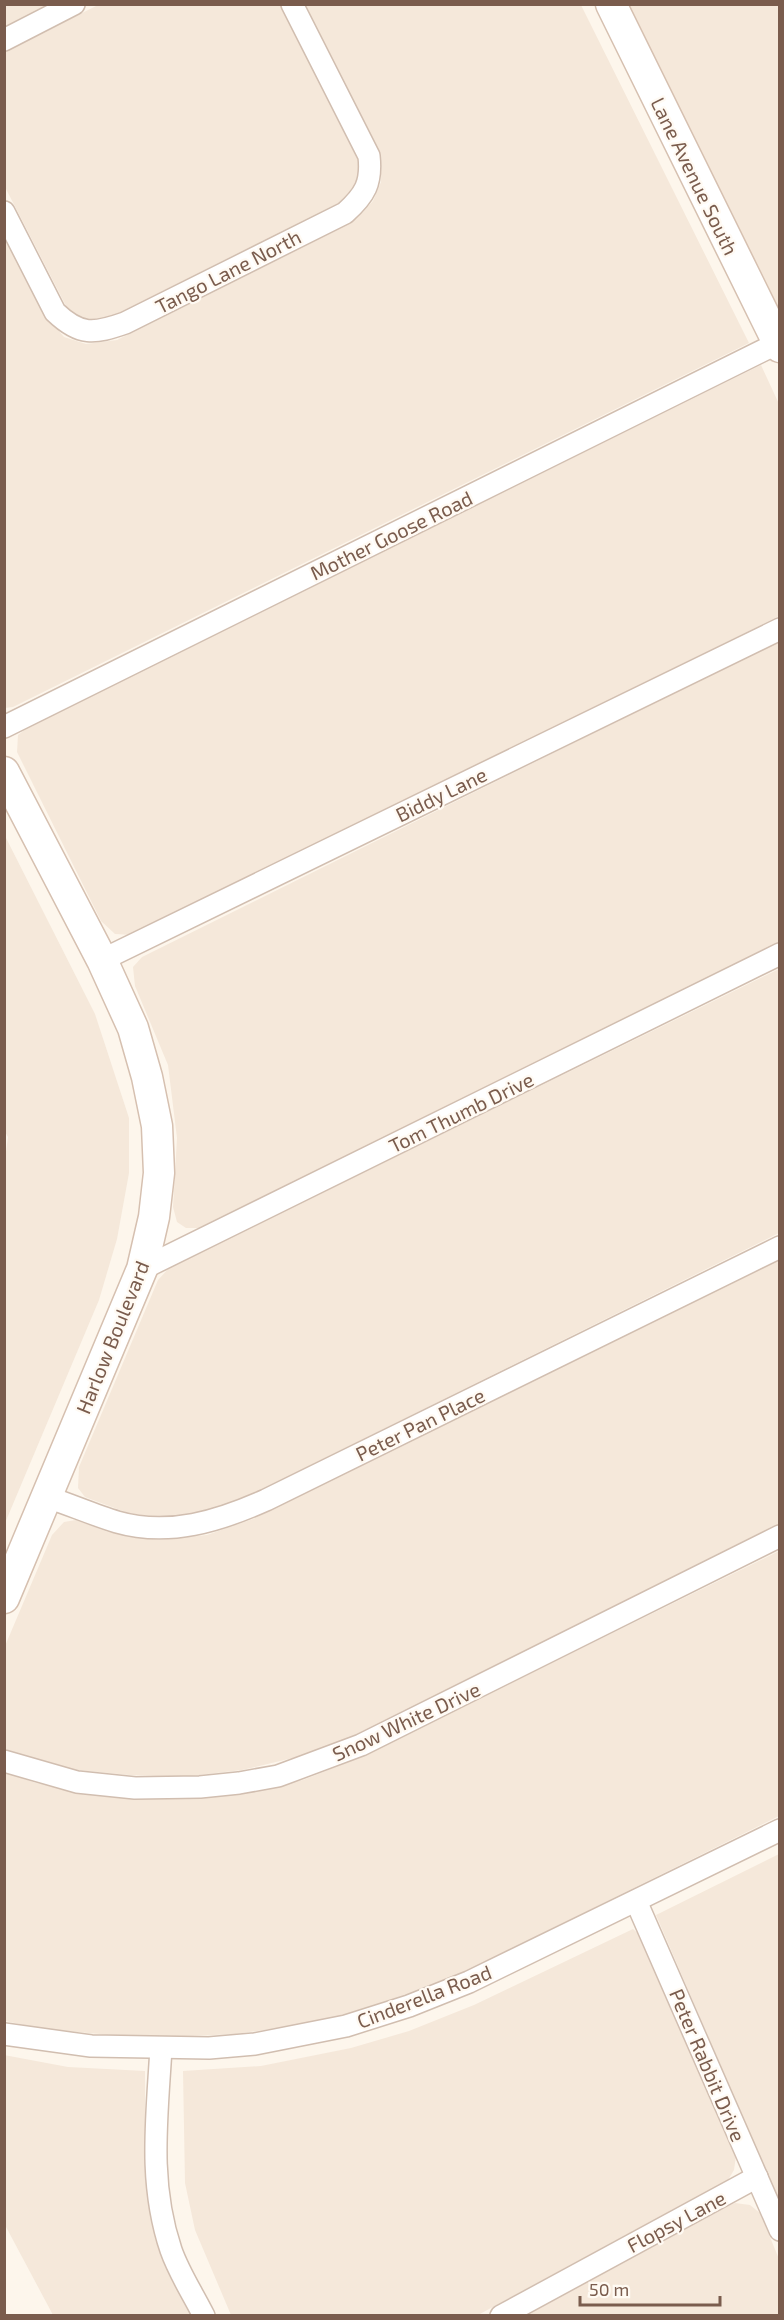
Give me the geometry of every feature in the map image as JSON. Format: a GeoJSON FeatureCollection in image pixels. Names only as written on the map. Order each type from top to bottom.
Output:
{"type":"FeatureCollection","features":[{"type":"Feature","properties":{"kind":"street"},"geometry":{"type":"LineString","coordinates":[[4,40],[74,4]]}},
{"type":"Feature","properties":{"kind":"street","name":"Tango Lane North"},"geometry":{"type":"LineString","coordinates":[[4,212],[56,312],[68,324],[81,330],[102,332],[125,323],[345,213],[357,202],[365,190],[371,174],[369,156],[292,4]]}},
{"type":"Feature","properties":{"kind":"street","name":"Lane Avenue South"},"geometry":{"type":"LineString","coordinates":[[611,4],[779,345]]}},
{"type":"Feature","properties":{"kind":"street","name":"Mother Goose Road"},"geometry":{"type":"LineString","coordinates":[[4,727],[779,345]]}},
{"type":"Feature","properties":{"kind":"street","name":"Biddy Lane"},"geometry":{"type":"LineString","coordinates":[[102,960],[780,629]]}},
{"type":"Feature","properties":{"kind":"street","name":"Harlow Boulevard"},"geometry":{"type":"LineString","coordinates":[[4,772],[102,960],[133,1028],[147,1077],[157,1126],[159,1173],[154,1217],[142,1269],[4,1598]]}},
{"type":"Feature","properties":{"kind":"street","name":"Tom Thumb Drive"},"geometry":{"type":"LineString","coordinates":[[142,1269],[780,954]]}},
{"type":"Feature","properties":{"kind":"street","name":"Peter Pan Place"},"geometry":{"type":"LineString","coordinates":[[47,1497],[119,1522],[148,1528],[175,1528],[231,1516],[780,1247]]}},
{"type":"Feature","properties":{"kind":"street","name":"Snow White Drive"},"geometry":{"type":"LineString","coordinates":[[4,1761],[77,1782],[135,1788],[200,1787],[278,1776],[361,1745],[780,1536]]}},
{"type":"Feature","properties":{"kind":"street","name":"Cinderella Road"},"geometry":{"type":"LineString","coordinates":[[4,2034],[91,2046],[209,2048],[255,2044],[346,2026],[409,2006],[469,1982],[780,1830]]}},
{"type":"Feature","properties":{"kind":"street","name":"Peter Rabbit Drive"},"geometry":{"type":"LineString","coordinates":[[636,1901],[780,2230]]}},
{"type":"Feature","properties":{"kind":"street"},"geometry":{"type":"LineString","coordinates":[[161,2048],[154,2155],[161,2216],[178,2267],[204,2316]]}},
{"type":"Feature","properties":{"kind":"street","name":"Flopsy Lane"},"geometry":{"type":"LineString","coordinates":[[501,2316],[757,2177]]}},
{"type":"Feature","properties":{"kind":"shaded area"},"geometry":{"type":"Polygon","coordinates":[[[5,5],[51,5],[5,28],[5,5]]]}},
{"type":"Feature","properties":{"kind":"shaded area"},"geometry":{"type":"Polygon","coordinates":[[[98,5],[281,5],[360,164],[353,193],[341,202],[112,319],[90,322],[74,315],[66,306],[5,187],[5,52],[98,5]]]}},
{"type":"Feature","properties":{"kind":"shaded area"},"geometry":{"type":"Polygon","coordinates":[[[304,5],[581,5],[749,343],[13,707],[5,708],[4,234],[47,317],[64,337],[86,344],[117,340],[357,218],[373,201],[381,182],[381,158],[304,5]]]}},
{"type":"Feature","properties":{"kind":"shaded area"},"geometry":{"type":"Polygon","coordinates":[[[624,5],[779,5],[779,319],[624,5]]]}},
{"type":"Feature","properties":{"kind":"shaded area"},"geometry":{"type":"Polygon","coordinates":[[[761,365],[779,404],[779,616],[132,935],[115,934],[101,921],[17,752],[18,735],[31,725],[761,365]]]}},
{"type":"Feature","properties":{"kind":"shaded area"},"geometry":{"type":"Polygon","coordinates":[[[779,641],[779,942],[203,1228],[186,1228],[177,1222],[173,1207],[177,1138],[168,1065],[135,986],[133,967],[142,957],[779,641]]]}},
{"type":"Feature","properties":{"kind":"shaded area"},"geometry":{"type":"Polygon","coordinates":[[[5,836],[95,1014],[129,1118],[129,1173],[117,1239],[99,1300],[5,1523],[4,1166],[8,1137],[4,1130],[5,836]]]}},
{"type":"Feature","properties":{"kind":"shaded area"},"geometry":{"type":"Polygon","coordinates":[[[779,969],[779,1233],[236,1502],[170,1519],[128,1513],[85,1497],[78,1488],[79,1467],[158,1280],[169,1268],[779,969]]]}},
{"type":"Feature","properties":{"kind":"shaded area"},"geometry":{"type":"Polygon","coordinates":[[[779,1259],[779,1526],[356,1735],[301,1756],[242,1770],[182,1777],[67,1769],[5,1749],[5,1646],[52,1535],[64,1522],[76,1520],[108,1532],[159,1540],[207,1535],[253,1519],[779,1259]]]}},
{"type":"Feature","properties":{"kind":"shaded area"},"geometry":{"type":"Polygon","coordinates":[[[779,1551],[779,1816],[452,1978],[370,2009],[312,2023],[236,2034],[144,2038],[44,2029],[5,2021],[4,1772],[36,1783],[125,1797],[177,1798],[237,1794],[303,1780],[361,1757],[779,1551]]]}},
{"type":"Feature","properties":{"kind":"shaded area"},"geometry":{"type":"Polygon","coordinates":[[[779,1854],[779,2202],[656,1915],[779,1854]]]}},
{"type":"Feature","properties":{"kind":"shaded area"},"geometry":{"type":"Polygon","coordinates":[[[633,1929],[640,1935],[736,2156],[734,2170],[728,2180],[478,2315],[231,2315],[195,2230],[185,2183],[183,2071],[261,2066],[351,2048],[409,2031],[474,2005],[633,1929]]]}},
{"type":"Feature","properties":{"kind":"shaded area"},"geometry":{"type":"Polygon","coordinates":[[[4,2055],[68,2067],[145,2071],[145,2178],[161,2248],[191,2315],[53,2315],[5,2225],[4,2055]]]}},
{"type":"Feature","properties":{"kind":"shaded area"},"geometry":{"type":"Polygon","coordinates":[[[735,2203],[750,2205],[760,2213],[779,2259],[779,2315],[524,2316],[719,2210],[735,2203]]]}}]}
